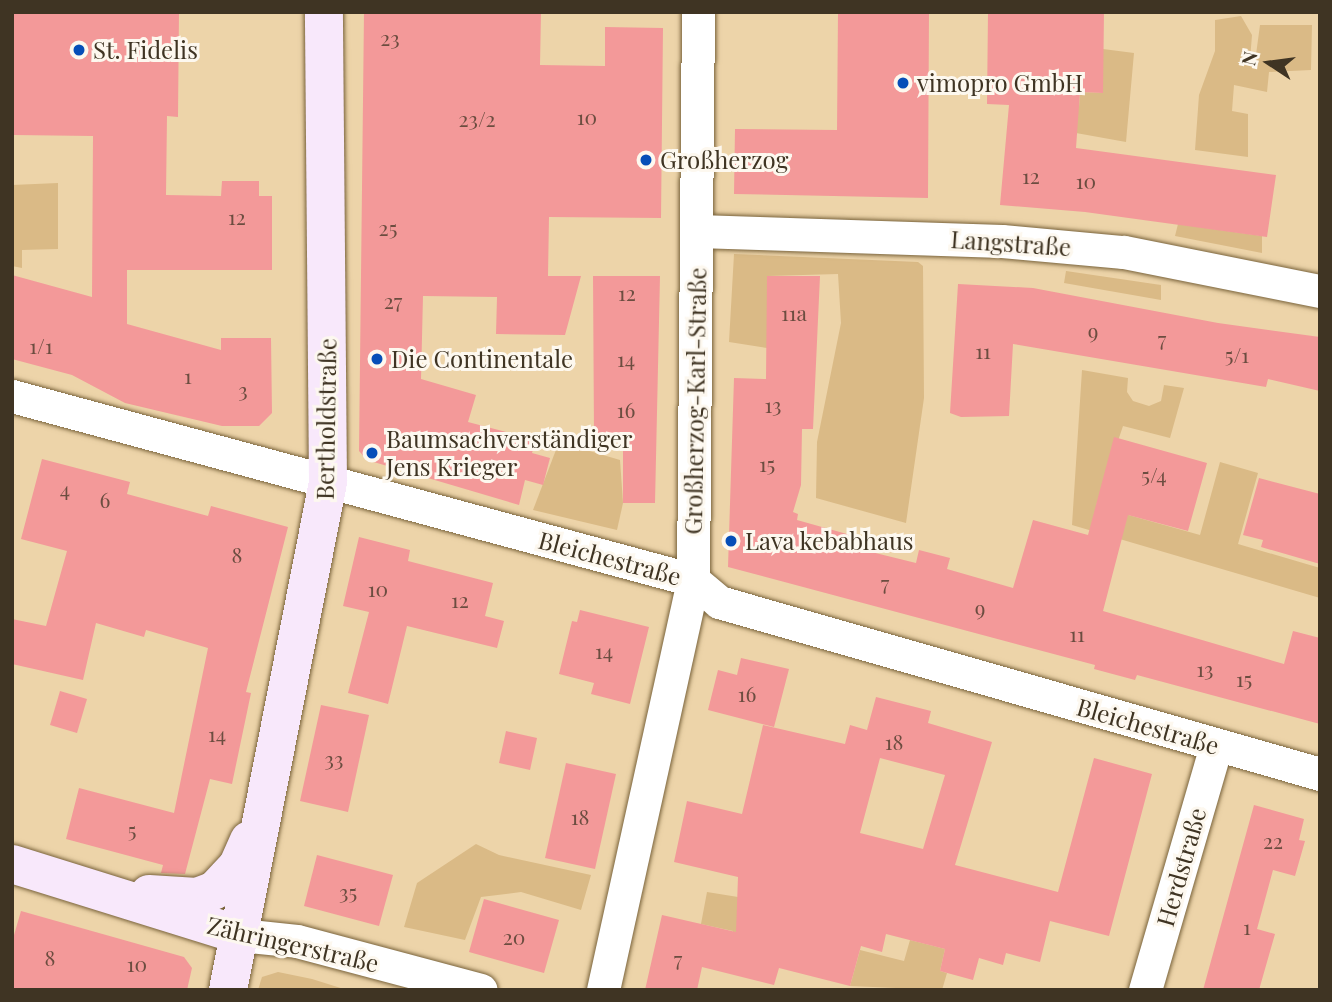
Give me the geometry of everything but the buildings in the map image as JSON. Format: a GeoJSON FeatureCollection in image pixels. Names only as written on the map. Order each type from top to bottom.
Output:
{"type":"FeatureCollection","features":[{"type":"Feature","properties":{"kind":"main road","name":"Bertholdstraße"},"geometry":{"type":"LineString","coordinates":[[259,819],[328,482],[324,12]]}},
{"type":"Feature","properties":{"kind":"main road","name":"Zähringerstraße"},"geometry":{"type":"LineString","coordinates":[[107,893],[197,897],[215,890],[237,865],[259,819]]}},
{"type":"Feature","properties":{"kind":"main road"},"geometry":{"type":"LineString","coordinates":[[228,990],[259,819]]}},
{"type":"Feature","properties":{"kind":"main road","name":"Zähringerstraße"},"geometry":{"type":"LineString","coordinates":[[12,864],[240,935]]}},
{"type":"Feature","properties":{"kind":"street","name":"Großherzog-Karl-Straße"},"geometry":{"type":"LineString","coordinates":[[603,990],[693,580],[698,12]]}},
{"type":"Feature","properties":{"kind":"street","name":"Langstraße"},"geometry":{"type":"LineString","coordinates":[[698,231],[1002,241],[1124,252],[1320,291]]}},
{"type":"Feature","properties":{"kind":"street","name":"Bleichestraße"},"geometry":{"type":"LineString","coordinates":[[12,396],[693,580],[719,602],[1320,774]]}},
{"type":"Feature","properties":{"kind":"street","name":"Herdstraße"},"geometry":{"type":"LineString","coordinates":[[1145,990],[1216,745]]}},
{"type":"Feature","properties":{"kind":"street","name":"Zähringerstraße"},"geometry":{"type":"LineString","coordinates":[[240,935],[297,941],[481,990]]}},
{"type":"Feature","properties":{"kind":"shaded area"},"geometry":{"type":"Polygon","coordinates":[[[1241,16],[1252,35],[1250,60],[1255,62],[1260,25],[1312,25],[1311,70],[1269,72],[1267,92],[1234,85],[1232,111],[1248,114],[1248,157],[1195,150],[1199,95],[1215,51],[1215,20],[1241,16]]]}},
{"type":"Feature","properties":{"kind":"shaded area"},"geometry":{"type":"Polygon","coordinates":[[[1103,49],[1134,53],[1126,142],[1076,133],[1071,107],[1079,107],[1080,92],[1103,93],[1103,49]]]}},
{"type":"Feature","properties":{"kind":"shaded area"},"geometry":{"type":"Polygon","coordinates":[[[58,183],[58,249],[22,250],[22,268],[12,266],[12,185],[58,183]]]}},
{"type":"Feature","properties":{"kind":"shaded area"},"geometry":{"type":"Polygon","coordinates":[[[1178,224],[1262,236],[1262,253],[1175,236],[1178,224]]]}},
{"type":"Feature","properties":{"kind":"shaded area"},"geometry":{"type":"Polygon","coordinates":[[[734,254],[918,262],[923,266],[924,398],[906,523],[816,498],[817,442],[841,323],[838,274],[768,276],[767,348],[729,342],[734,254]]]}},
{"type":"Feature","properties":{"kind":"shaded area"},"geometry":{"type":"Polygon","coordinates":[[[1066,271],[1161,285],[1161,300],[1064,283],[1066,271]]]}},
{"type":"Feature","properties":{"kind":"shaded area"},"geometry":{"type":"Polygon","coordinates":[[[1082,370],[1128,378],[1127,392],[1133,401],[1149,406],[1161,401],[1164,385],[1184,388],[1170,438],[1123,426],[1096,506],[1200,535],[1220,462],[1258,473],[1238,544],[1320,568],[1320,598],[1072,525],[1082,370]]]}},
{"type":"Feature","properties":{"kind":"shaded area"},"geometry":{"type":"Polygon","coordinates":[[[559,442],[620,460],[623,503],[617,530],[533,510],[559,442]]]}},
{"type":"Feature","properties":{"kind":"shaded area"},"geometry":{"type":"Polygon","coordinates":[[[476,844],[499,855],[591,875],[581,910],[521,892],[481,897],[465,940],[404,927],[417,883],[476,844]]]}},
{"type":"Feature","properties":{"kind":"shaded area"},"geometry":{"type":"Polygon","coordinates":[[[707,892],[738,897],[762,918],[732,952],[733,931],[701,924],[707,892]]]}},
{"type":"Feature","properties":{"kind":"shaded area"},"geometry":{"type":"Polygon","coordinates":[[[910,940],[945,949],[940,971],[947,973],[942,990],[850,986],[860,950],[904,961],[910,940]]]}},
{"type":"Feature","properties":{"kind":"shaded area"},"geometry":{"type":"Polygon","coordinates":[[[278,972],[347,990],[258,990],[262,977],[278,972]]]}},
{"type":"Feature","properties":{"kind":"place","name":"St. Fidelis"},"geometry":{"type":"Point","coordinates":[79,50]}},
{"type":"Feature","properties":{"kind":"place","name":"vimopro GmbH"},"geometry":{"type":"Point","coordinates":[903,83]}},
{"type":"Feature","properties":{"kind":"place","name":"Großherzog"},"geometry":{"type":"Point","coordinates":[646,160]}},
{"type":"Feature","properties":{"kind":"place","name":"Die Continentale"},"geometry":{"type":"Point","coordinates":[377,359]}},
{"type":"Feature","properties":{"kind":"place","name":"Baumsachverständiger Jens Krieger"},"geometry":{"type":"Point","coordinates":[372,453]}},
{"type":"Feature","properties":{"kind":"place","name":"Lava kebabhaus"},"geometry":{"type":"Point","coordinates":[731,541]}}]}
